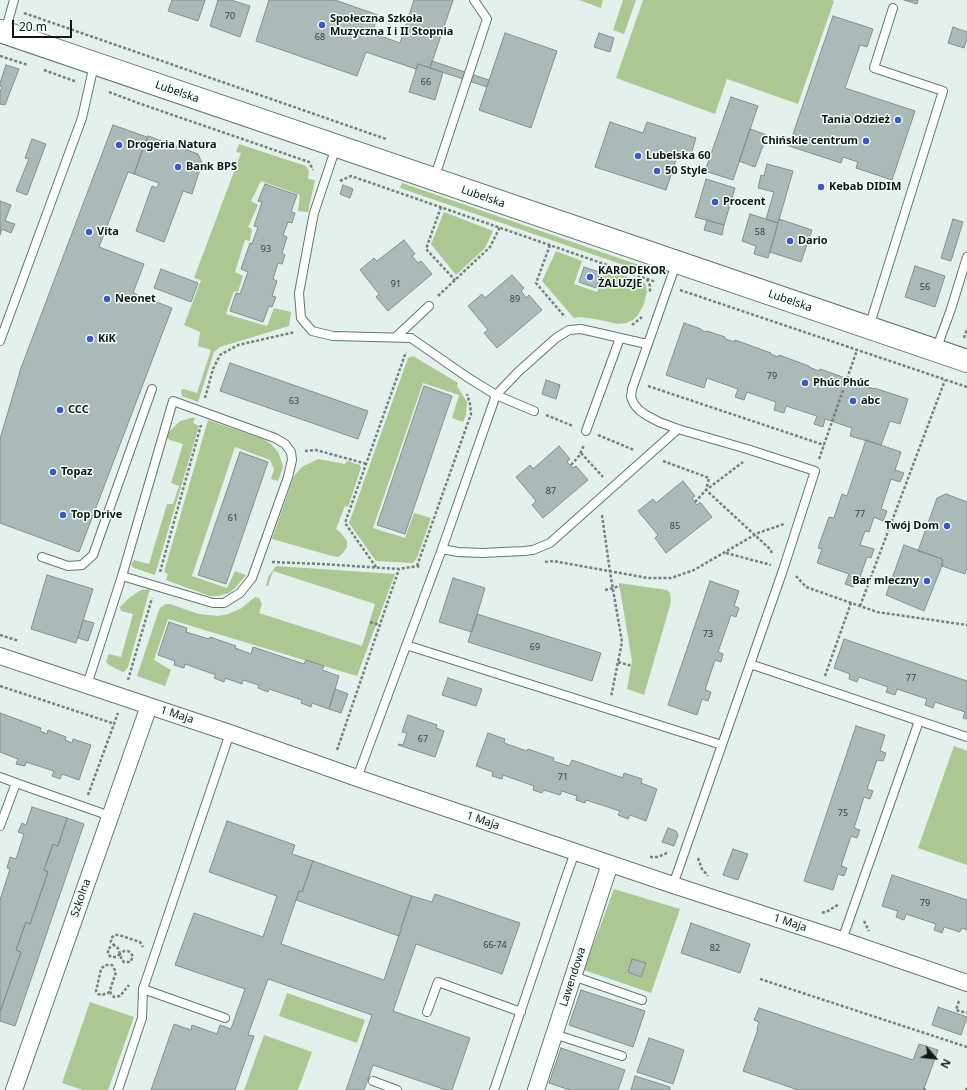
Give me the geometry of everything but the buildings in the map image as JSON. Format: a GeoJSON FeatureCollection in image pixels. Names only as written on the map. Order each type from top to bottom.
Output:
{"type":"FeatureCollection","features":[{"type":"Feature","properties":{"kind":"main road","name":"Lubelska"},"geometry":{"type":"LineString","coordinates":[[2,32],[967,361]]}},
{"type":"Feature","properties":{"kind":"street","name":"1 Maja"},"geometry":{"type":"LineString","coordinates":[[0,656],[230,733],[673,886],[842,940],[967,983]]}},
{"type":"Feature","properties":{"kind":"street","name":"Szkolna"},"geometry":{"type":"LineString","coordinates":[[14,1090],[149,706]]}},
{"type":"Feature","properties":{"kind":"street","name":"Lawendowa"},"geometry":{"type":"LineString","coordinates":[[536,1090],[610,864]]}},
{"type":"Feature","properties":{"kind":"lane"},"geometry":{"type":"LineString","coordinates":[[2,32],[14,0]]}},
{"type":"Feature","properties":{"kind":"lane"},"geometry":{"type":"LineString","coordinates":[[433,180],[487,19],[474,0]]}},
{"type":"Feature","properties":{"kind":"lane"},"geometry":{"type":"LineString","coordinates":[[869,328],[943,91],[874,68],[893,8]]}},
{"type":"Feature","properties":{"kind":"lane"},"geometry":{"type":"LineString","coordinates":[[0,341],[82,118],[95,64]]}},
{"type":"Feature","properties":{"kind":"lane"},"geometry":{"type":"LineString","coordinates":[[336,146],[314,212],[299,293],[301,318],[312,331],[333,336],[411,338],[467,377],[496,394],[534,411]]}},
{"type":"Feature","properties":{"kind":"lane"},"geometry":{"type":"LineString","coordinates":[[936,351],[967,257]]}},
{"type":"Feature","properties":{"kind":"lane"},"geometry":{"type":"LineString","coordinates":[[673,886],[815,472],[659,422],[639,410],[634,404],[631,396],[635,381],[676,263]]}},
{"type":"Feature","properties":{"kind":"lane"},"geometry":{"type":"LineString","coordinates":[[396,337],[429,306]]}},
{"type":"Feature","properties":{"kind":"lane"},"geometry":{"type":"LineString","coordinates":[[357,778],[442,549],[496,394],[556,338],[569,330],[582,329],[647,344]]}},
{"type":"Feature","properties":{"kind":"lane"},"geometry":{"type":"LineString","coordinates":[[586,431],[620,338]]}},
{"type":"Feature","properties":{"kind":"lane"},"geometry":{"type":"LineString","coordinates":[[42,557],[68,566],[82,565],[93,555],[152,389]]}},
{"type":"Feature","properties":{"kind":"lane"},"geometry":{"type":"LineString","coordinates":[[87,685],[122,576],[173,401],[202,410],[275,438],[285,444],[291,452],[292,460],[288,476],[252,578],[240,593],[224,602],[213,603],[122,576]]}},
{"type":"Feature","properties":{"kind":"lane"},"geometry":{"type":"LineString","coordinates":[[442,549],[458,552],[533,550],[550,542],[613,488],[678,429]]}},
{"type":"Feature","properties":{"kind":"lane"},"geometry":{"type":"LineString","coordinates":[[406,645],[722,745]]}},
{"type":"Feature","properties":{"kind":"lane"},"geometry":{"type":"LineString","coordinates":[[750,664],[967,737]]}},
{"type":"Feature","properties":{"kind":"lane"},"geometry":{"type":"LineString","coordinates":[[842,940],[919,721]]}},
{"type":"Feature","properties":{"kind":"lane"},"geometry":{"type":"LineString","coordinates":[[118,1090],[142,1018],[143,989],[230,733]]}},
{"type":"Feature","properties":{"kind":"lane"},"geometry":{"type":"LineString","coordinates":[[0,777],[110,816]]}},
{"type":"Feature","properties":{"kind":"lane"},"geometry":{"type":"LineString","coordinates":[[0,826],[16,783]]}},
{"type":"Feature","properties":{"kind":"lane"},"geometry":{"type":"LineString","coordinates":[[494,1090],[575,852]]}},
{"type":"Feature","properties":{"kind":"lane"},"geometry":{"type":"LineString","coordinates":[[573,976],[642,1000]]}},
{"type":"Feature","properties":{"kind":"lane"},"geometry":{"type":"LineString","coordinates":[[427,1012],[438,982],[520,1012]]}},
{"type":"Feature","properties":{"kind":"lane"},"geometry":{"type":"LineString","coordinates":[[143,989],[225,1018]]}},
{"type":"Feature","properties":{"kind":"lane"},"geometry":{"type":"LineString","coordinates":[[554,1034],[622,1056]]}},
{"type":"Feature","properties":{"kind":"lane"},"geometry":{"type":"LineString","coordinates":[[373,1081],[397,1090]]}},
{"type":"Feature","properties":{"kind":"path"},"geometry":{"type":"LineString","coordinates":[[0,56],[29,65]]}},
{"type":"Feature","properties":{"kind":"path"},"geometry":{"type":"LineString","coordinates":[[44,70],[310,162],[315,174],[339,181],[352,176],[442,206],[668,286],[967,387]]}},
{"type":"Feature","properties":{"kind":"path"},"geometry":{"type":"LineString","coordinates":[[442,206],[426,249],[455,280]]}},
{"type":"Feature","properties":{"kind":"path"},"geometry":{"type":"LineString","coordinates":[[429,306],[490,247],[500,227]]}},
{"type":"Feature","properties":{"kind":"path"},"geometry":{"type":"LineString","coordinates":[[550,245],[536,282],[569,322]]}},
{"type":"Feature","properties":{"kind":"path"},"geometry":{"type":"LineString","coordinates":[[84,806],[115,724],[157,586],[201,424],[202,410],[213,368],[220,355],[238,345],[309,328]]}},
{"type":"Feature","properties":{"kind":"path"},"geometry":{"type":"LineString","coordinates":[[964,338],[967,329]]}},
{"type":"Feature","properties":{"kind":"path"},"geometry":{"type":"LineString","coordinates":[[376,567],[345,523],[411,338]]}},
{"type":"Feature","properties":{"kind":"path"},"geometry":{"type":"LineString","coordinates":[[815,472],[857,350]]}},
{"type":"Feature","properties":{"kind":"path"},"geometry":{"type":"LineString","coordinates":[[860,606],[945,380]]}},
{"type":"Feature","properties":{"kind":"path"},"geometry":{"type":"LineString","coordinates":[[635,381],[824,445]]}},
{"type":"Feature","properties":{"kind":"path"},"geometry":{"type":"LineString","coordinates":[[418,566],[471,414],[468,395],[465,392]]}},
{"type":"Feature","properties":{"kind":"path"},"geometry":{"type":"LineString","coordinates":[[534,411],[709,478],[706,490]]}},
{"type":"Feature","properties":{"kind":"path"},"geometry":{"type":"LineString","coordinates":[[570,465],[576,461],[581,453],[585,443],[586,431]]}},
{"type":"Feature","properties":{"kind":"path"},"geometry":{"type":"LineString","coordinates":[[291,452],[316,450],[367,464]]}},
{"type":"Feature","properties":{"kind":"path"},"geometry":{"type":"LineString","coordinates":[[695,502],[706,490],[756,452]]}},
{"type":"Feature","properties":{"kind":"path"},"geometry":{"type":"LineString","coordinates":[[581,453],[613,488]]}},
{"type":"Feature","properties":{"kind":"path"},"geometry":{"type":"LineString","coordinates":[[706,490],[771,550],[773,558],[770,565]]}},
{"type":"Feature","properties":{"kind":"path"},"geometry":{"type":"LineString","coordinates":[[600,499],[610,572],[622,642],[609,709]]}},
{"type":"Feature","properties":{"kind":"path"},"geometry":{"type":"LineString","coordinates":[[545,562],[553,561],[648,578],[671,578],[694,570],[755,535],[799,519]]}},
{"type":"Feature","properties":{"kind":"path"},"geometry":{"type":"LineString","coordinates":[[725,553],[793,573],[806,587],[877,612],[967,625]]}},
{"type":"Feature","properties":{"kind":"path"},"geometry":{"type":"LineString","coordinates":[[272,562],[399,569],[418,566],[434,571]]}},
{"type":"Feature","properties":{"kind":"path"},"geometry":{"type":"LineString","coordinates":[[364,760],[336,750],[399,569]]}},
{"type":"Feature","properties":{"kind":"path"},"geometry":{"type":"LineString","coordinates":[[605,590],[620,586]]}},
{"type":"Feature","properties":{"kind":"path"},"geometry":{"type":"LineString","coordinates":[[821,688],[851,603]]}},
{"type":"Feature","properties":{"kind":"path"},"geometry":{"type":"LineString","coordinates":[[370,622],[380,625]]}},
{"type":"Feature","properties":{"kind":"path"},"geometry":{"type":"LineString","coordinates":[[618,662],[632,666]]}},
{"type":"Feature","properties":{"kind":"path"},"geometry":{"type":"LineString","coordinates":[[0,686],[115,724]]}},
{"type":"Feature","properties":{"kind":"path"},"geometry":{"type":"LineString","coordinates":[[644,855],[658,857],[668,854],[672,849]]}},
{"type":"Feature","properties":{"kind":"path"},"geometry":{"type":"LineString","coordinates":[[115,946],[109,947],[107,951],[112,958],[116,957],[120,954],[124,951],[132,953],[133,957],[131,961],[126,963],[122,961],[120,954],[118,948],[115,946],[112,944],[111,938],[115,935],[119,935],[140,942],[143,948]]}},
{"type":"Feature","properties":{"kind":"path"},"geometry":{"type":"LineString","coordinates":[[107,964],[114,967],[116,972],[110,992],[102,995],[98,994],[96,991],[101,969],[107,964]]}},
{"type":"Feature","properties":{"kind":"path"},"geometry":{"type":"LineString","coordinates":[[760,979],[967,1047]]}},
{"type":"Feature","properties":{"kind":"path"},"geometry":{"type":"LineString","coordinates":[[110,992],[114,997],[120,996],[132,982]]}},
{"type":"Feature","properties":{"kind":"path"},"geometry":{"type":"LineString","coordinates":[[959,1001],[956,1010],[967,1013]]}},
{"type":"Feature","properties":{"kind":"green space"},"geometry":{"type":"Polygon","coordinates":[[[579,0],[603,0],[601,8],[579,0]]]}},
{"type":"Feature","properties":{"kind":"green space"},"geometry":{"type":"Polygon","coordinates":[[[623,0],[636,0],[624,34],[613,30],[623,0]]]}},
{"type":"Feature","properties":{"kind":"green space"},"geometry":{"type":"Polygon","coordinates":[[[643,0],[834,1],[798,104],[727,79],[715,114],[616,78],[643,0]]]}},
{"type":"Feature","properties":{"kind":"green space"},"geometry":{"type":"Polygon","coordinates":[[[239,144],[306,166],[309,171],[308,179],[315,180],[308,212],[298,211],[300,195],[261,181],[251,201],[258,205],[248,227],[252,229],[250,241],[245,240],[235,272],[243,276],[238,292],[234,291],[226,314],[267,326],[274,308],[291,312],[289,326],[220,347],[214,352],[198,402],[182,396],[181,390],[184,389],[197,393],[211,350],[198,346],[200,332],[184,325],[201,280],[194,278],[241,153],[236,152],[239,144]]]}},
{"type":"Feature","properties":{"kind":"green space"},"geometry":{"type":"Polygon","coordinates":[[[402,183],[639,265],[646,271],[641,271],[400,188],[402,183]]]}},
{"type":"Feature","properties":{"kind":"green space"},"geometry":{"type":"Polygon","coordinates":[[[444,212],[493,231],[485,248],[456,275],[431,244],[444,212]]]}},
{"type":"Feature","properties":{"kind":"green space"},"geometry":{"type":"Polygon","coordinates":[[[556,251],[582,261],[574,284],[597,292],[606,269],[645,283],[647,291],[644,304],[638,315],[633,320],[618,324],[595,319],[579,317],[574,318],[542,281],[556,251]]]}},
{"type":"Feature","properties":{"kind":"green space"},"geometry":{"type":"Polygon","coordinates":[[[413,356],[458,383],[457,386],[467,402],[466,415],[463,422],[452,418],[459,395],[423,383],[373,528],[405,538],[414,513],[431,518],[417,558],[413,563],[376,561],[349,523],[408,358],[413,356]]]}},
{"type":"Feature","properties":{"kind":"green space"},"geometry":{"type":"Polygon","coordinates":[[[195,418],[193,423],[199,426],[155,575],[134,568],[131,565],[134,560],[149,564],[167,504],[173,504],[179,486],[171,483],[183,444],[170,440],[166,437],[166,435],[180,421],[195,418]]]}},
{"type":"Feature","properties":{"kind":"green space"},"geometry":{"type":"Polygon","coordinates":[[[208,420],[263,439],[271,444],[278,452],[283,467],[278,481],[271,479],[274,469],[270,460],[235,447],[192,576],[227,588],[235,571],[246,575],[229,593],[218,596],[210,596],[166,580],[168,574],[164,572],[208,420]]]}},
{"type":"Feature","properties":{"kind":"green space"},"geometry":{"type":"Polygon","coordinates":[[[318,459],[345,464],[347,461],[360,465],[361,468],[348,507],[345,506],[336,529],[347,541],[347,547],[338,557],[272,539],[294,476],[302,467],[318,459]]]}},
{"type":"Feature","properties":{"kind":"green space"},"geometry":{"type":"Polygon","coordinates":[[[276,566],[395,574],[357,676],[168,619],[154,660],[171,670],[165,686],[137,676],[160,608],[166,604],[199,614],[218,616],[240,609],[255,597],[259,598],[262,604],[259,613],[362,646],[375,604],[273,571],[268,586],[266,586],[268,577],[276,566]]]}},
{"type":"Feature","properties":{"kind":"green space"},"geometry":{"type":"Polygon","coordinates":[[[619,583],[667,590],[670,593],[671,602],[644,695],[627,689],[632,661],[619,583]]]}},
{"type":"Feature","properties":{"kind":"green space"},"geometry":{"type":"Polygon","coordinates":[[[150,589],[128,667],[123,672],[106,662],[109,654],[121,657],[133,614],[121,611],[120,607],[129,598],[141,590],[150,589]]]}},
{"type":"Feature","properties":{"kind":"green space"},"geometry":{"type":"Polygon","coordinates":[[[954,746],[967,751],[967,865],[918,848],[954,746]]]}},
{"type":"Feature","properties":{"kind":"green space"},"geometry":{"type":"Polygon","coordinates":[[[614,889],[680,909],[651,993],[584,970],[614,889]]]}},
{"type":"Feature","properties":{"kind":"green space"},"geometry":{"type":"Polygon","coordinates":[[[287,993],[365,1020],[357,1043],[279,1016],[287,993]]]}},
{"type":"Feature","properties":{"kind":"green space"},"geometry":{"type":"Polygon","coordinates":[[[90,1002],[134,1017],[108,1090],[83,1090],[62,1083],[90,1002]]]}},
{"type":"Feature","properties":{"kind":"green space"},"geometry":{"type":"Polygon","coordinates":[[[264,1035],[312,1052],[298,1090],[244,1090],[264,1035]]]}},
{"type":"Feature","properties":{"kind":"place","name":"Społeczna Szkoła Muzyczna I i II Stopnia"},"geometry":{"type":"Point","coordinates":[322,25]}},
{"type":"Feature","properties":{"kind":"place","name":"Tania Odzież"},"geometry":{"type":"Point","coordinates":[898,120]}},
{"type":"Feature","properties":{"kind":"place","name":"Chińskie centrum"},"geometry":{"type":"Point","coordinates":[866,141]}},
{"type":"Feature","properties":{"kind":"place","name":"Drogeria Natura"},"geometry":{"type":"Point","coordinates":[119,145]}},
{"type":"Feature","properties":{"kind":"place","name":"Lubelska 60"},"geometry":{"type":"Point","coordinates":[638,156]}},
{"type":"Feature","properties":{"kind":"place","name":"Bank BPS"},"geometry":{"type":"Point","coordinates":[178,167]}},
{"type":"Feature","properties":{"kind":"place","name":"50 Style"},"geometry":{"type":"Point","coordinates":[657,171]}},
{"type":"Feature","properties":{"kind":"place","name":"Kebab DIDIM"},"geometry":{"type":"Point","coordinates":[821,187]}},
{"type":"Feature","properties":{"kind":"place","name":"Procent"},"geometry":{"type":"Point","coordinates":[715,202]}},
{"type":"Feature","properties":{"kind":"place","name":"Vita"},"geometry":{"type":"Point","coordinates":[89,232]}},
{"type":"Feature","properties":{"kind":"place","name":"Dario"},"geometry":{"type":"Point","coordinates":[790,241]}},
{"type":"Feature","properties":{"kind":"place","name":"KARODEKOR ŻALUZJE"},"geometry":{"type":"Point","coordinates":[590,277]}},
{"type":"Feature","properties":{"kind":"place","name":"Neonet"},"geometry":{"type":"Point","coordinates":[107,299]}},
{"type":"Feature","properties":{"kind":"place","name":"KiK"},"geometry":{"type":"Point","coordinates":[90,339]}},
{"type":"Feature","properties":{"kind":"place","name":"Phúc Phúc"},"geometry":{"type":"Point","coordinates":[805,383]}},
{"type":"Feature","properties":{"kind":"place","name":"abc"},"geometry":{"type":"Point","coordinates":[853,401]}},
{"type":"Feature","properties":{"kind":"place","name":"CCC"},"geometry":{"type":"Point","coordinates":[60,410]}},
{"type":"Feature","properties":{"kind":"place","name":"Topaz"},"geometry":{"type":"Point","coordinates":[53,472]}},
{"type":"Feature","properties":{"kind":"place","name":"Top Drive"},"geometry":{"type":"Point","coordinates":[63,515]}},
{"type":"Feature","properties":{"kind":"place","name":"Twój Dom"},"geometry":{"type":"Point","coordinates":[947,526]}},
{"type":"Feature","properties":{"kind":"place","name":"Bar mleczny"},"geometry":{"type":"Point","coordinates":[927,581]}}]}
